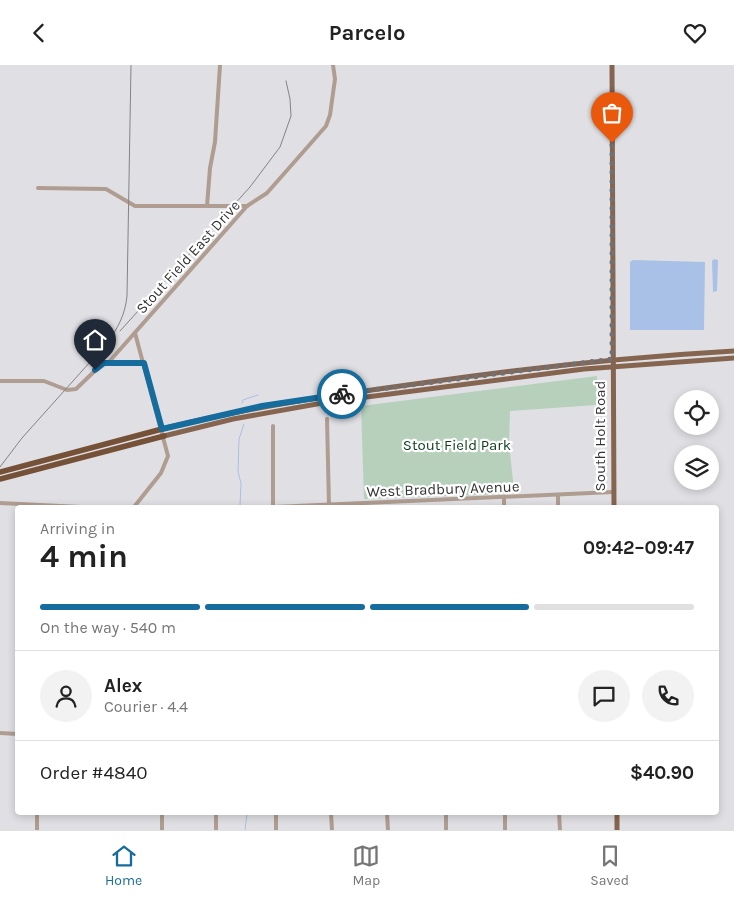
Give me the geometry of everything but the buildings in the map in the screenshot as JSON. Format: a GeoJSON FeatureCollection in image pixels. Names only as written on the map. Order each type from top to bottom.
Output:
{"type":"FeatureCollection","features":[{"type":"Feature","properties":{"kind":"highway"},"geometry":{"type":"LineString","coordinates":[[0,472],[162,429]]}},
{"type":"Feature","properties":{"kind":"highway"},"geometry":{"type":"LineString","coordinates":[[0,479],[164,436]]}},
{"type":"Feature","properties":{"kind":"main road","name":"South Holt Road"},"geometry":{"type":"LineString","coordinates":[[612,65],[614,505]]}},
{"type":"Feature","properties":{"kind":"main road"},"geometry":{"type":"LineString","coordinates":[[162,429],[301,399],[612,359],[734,351]]}},
{"type":"Feature","properties":{"kind":"main road"},"geometry":{"type":"LineString","coordinates":[[164,436],[208,424],[300,407],[612,366],[734,358]]}},
{"type":"Feature","properties":{"kind":"main road"},"geometry":{"type":"LineString","coordinates":[[616,815],[617,830]]}},
{"type":"Feature","properties":{"kind":"street"},"geometry":{"type":"LineString","coordinates":[[207,206],[215,142],[220,65]]}},
{"type":"Feature","properties":{"kind":"street","name":"Stout Field East Drive"},"geometry":{"type":"LineString","coordinates":[[136,505],[157,478],[167,460],[164,436],[135,333],[247,206],[267,193],[326,126],[330,115],[335,79],[333,65]]}},
{"type":"Feature","properties":{"kind":"street"},"geometry":{"type":"LineString","coordinates":[[38,188],[106,189],[135,206],[247,206]]}},
{"type":"Feature","properties":{"kind":"street"},"geometry":{"type":"LineString","coordinates":[[108,363],[135,333]]}},
{"type":"Feature","properties":{"kind":"street"},"geometry":{"type":"LineString","coordinates":[[0,381],[44,381],[66,389],[76,389],[100,365],[108,363],[144,363]]}},
{"type":"Feature","properties":{"kind":"street"},"geometry":{"type":"LineString","coordinates":[[327,419],[329,505]]}},
{"type":"Feature","properties":{"kind":"street"},"geometry":{"type":"LineString","coordinates":[[273,426],[274,505]]}},
{"type":"Feature","properties":{"kind":"street","name":"West Bradbury Avenue"},"geometry":{"type":"LineString","coordinates":[[385,505],[443,500],[614,492]]}},
{"type":"Feature","properties":{"kind":"street"},"geometry":{"type":"LineString","coordinates":[[558,495],[558,505]]}},
{"type":"Feature","properties":{"kind":"street"},"geometry":{"type":"LineString","coordinates":[[504,498],[504,505]]}},
{"type":"Feature","properties":{"kind":"street"},"geometry":{"type":"LineString","coordinates":[[443,500],[444,505]]}},
{"type":"Feature","properties":{"kind":"street"},"geometry":{"type":"LineString","coordinates":[[0,503],[40,505]]}},
{"type":"Feature","properties":{"kind":"street"},"geometry":{"type":"LineString","coordinates":[[0,733],[15,733]]}},
{"type":"Feature","properties":{"kind":"street"},"geometry":{"type":"LineString","coordinates":[[37,815],[37,830]]}},
{"type":"Feature","properties":{"kind":"street"},"geometry":{"type":"LineString","coordinates":[[162,815],[162,830]]}},
{"type":"Feature","properties":{"kind":"street"},"geometry":{"type":"LineString","coordinates":[[216,815],[216,830]]}},
{"type":"Feature","properties":{"kind":"street"},"geometry":{"type":"LineString","coordinates":[[276,815],[276,830]]}},
{"type":"Feature","properties":{"kind":"street"},"geometry":{"type":"LineString","coordinates":[[331,815],[332,830]]}},
{"type":"Feature","properties":{"kind":"street"},"geometry":{"type":"LineString","coordinates":[[388,815],[388,830]]}},
{"type":"Feature","properties":{"kind":"street"},"geometry":{"type":"LineString","coordinates":[[446,815],[446,830]]}},
{"type":"Feature","properties":{"kind":"street"},"geometry":{"type":"LineString","coordinates":[[505,815],[505,830]]}},
{"type":"Feature","properties":{"kind":"street"},"geometry":{"type":"LineString","coordinates":[[559,815],[560,830]]}},
{"type":"Feature","properties":{"kind":"green space","name":"Stout Field Park"},"geometry":{"type":"Polygon","coordinates":[[[597,376],[596,405],[510,411],[509,443],[514,490],[511,494],[364,499],[361,406],[597,376]]]}},
{"type":"Feature","properties":{"kind":"water"},"geometry":{"type":"Polygon","coordinates":[[[714,259],[718,260],[717,291],[713,292],[712,261],[714,259]]]}},
{"type":"Feature","properties":{"kind":"water"},"geometry":{"type":"Polygon","coordinates":[[[633,260],[705,262],[704,330],[630,330],[630,262],[633,260]]]}},
{"type":"Feature","properties":{"kind":"waterway"},"geometry":{"type":"LineString","coordinates":[[242,403],[243,400],[258,395]]}},
{"type":"Feature","properties":{"kind":"waterway"},"geometry":{"type":"LineString","coordinates":[[240,505],[241,483],[238,472],[239,439],[244,424]]}},
{"type":"Feature","properties":{"kind":"waterway"},"geometry":{"type":"LineString","coordinates":[[245,830],[247,815]]}},
{"type":"Feature","properties":{"kind":"railway"},"geometry":{"type":"LineString","coordinates":[[0,467],[22,438],[107,343],[118,327],[123,315],[127,296],[131,65]]}},
{"type":"Feature","properties":{"kind":"railway"},"geometry":{"type":"LineString","coordinates":[[120,331],[250,187],[280,147],[291,116],[286,81]]}},
{"type":"Feature","properties":{"kind":"way so far"},"geometry":{"type":"LineString","coordinates":[[342,394],[537,367],[612,359],[612,143]]}},
{"type":"Feature","properties":{"kind":"route"},"geometry":{"type":"LineString","coordinates":[[95,370],[104,363],[144,363],[162,429],[262,406],[342,394]]}}]}
